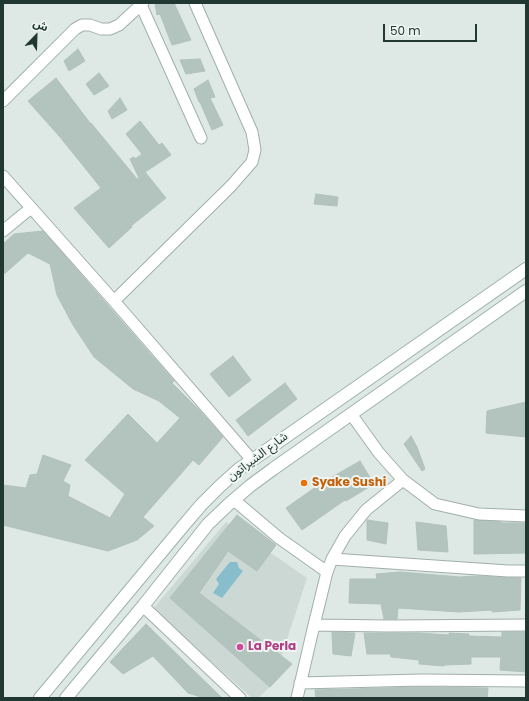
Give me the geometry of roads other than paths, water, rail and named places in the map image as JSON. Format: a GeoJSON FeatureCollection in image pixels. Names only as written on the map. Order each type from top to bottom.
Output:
{"type":"FeatureCollection","features":[{"type":"Feature","properties":{"kind":"street"},"geometry":{"type":"LineString","coordinates":[[114,301],[232,186],[252,162],[255,150],[252,132],[195,3]]}},
{"type":"Feature","properties":{"kind":"street"},"geometry":{"type":"LineString","coordinates":[[3,101],[75,29],[82,25],[90,25],[101,29],[110,29],[119,25],[142,4],[201,138]]}},
{"type":"Feature","properties":{"kind":"street"},"geometry":{"type":"LineString","coordinates":[[3,176],[252,460]]}},
{"type":"Feature","properties":{"kind":"street"},"geometry":{"type":"LineString","coordinates":[[3,231],[31,208]]}},
{"type":"Feature","properties":{"kind":"street","name":"شارع الشيراتون"},"geometry":{"type":"LineString","coordinates":[[40,698],[201,505],[220,486],[252,460],[526,269]]}},
{"type":"Feature","properties":{"kind":"street","name":"شارع الشيراتون"},"geometry":{"type":"LineString","coordinates":[[66,698],[143,606],[208,524],[234,500],[273,469],[526,291]]}},
{"type":"Feature","properties":{"kind":"street"},"geometry":{"type":"LineString","coordinates":[[351,414],[379,453],[402,480],[435,504],[479,514],[526,516]]}},
{"type":"Feature","properties":{"kind":"street"},"geometry":{"type":"LineString","coordinates":[[297,698],[327,572],[332,559],[345,536],[366,510],[402,480]]}},
{"type":"Feature","properties":{"kind":"street"},"geometry":{"type":"LineString","coordinates":[[234,500],[279,538],[327,572]]}},
{"type":"Feature","properties":{"kind":"street"},"geometry":{"type":"LineString","coordinates":[[332,559],[526,571]]}},
{"type":"Feature","properties":{"kind":"street"},"geometry":{"type":"LineString","coordinates":[[143,606],[240,698]]}},
{"type":"Feature","properties":{"kind":"street"},"geometry":{"type":"LineString","coordinates":[[314,625],[526,625]]}},
{"type":"Feature","properties":{"kind":"street"},"geometry":{"type":"LineString","coordinates":[[300,683],[421,680],[526,681]]}},
{"type":"Feature","properties":{"kind":"water"},"geometry":{"type":"Polygon","coordinates":[[[230,562],[237,562],[239,568],[243,571],[222,598],[213,593],[219,584],[216,579],[230,562]]]}},
{"type":"Feature","properties":{"kind":"place","name":"Syake Sushi"},"geometry":{"type":"Point","coordinates":[304,483]}},
{"type":"Feature","properties":{"kind":"place","name":"La Perla"},"geometry":{"type":"Point","coordinates":[240,647]}}]}
